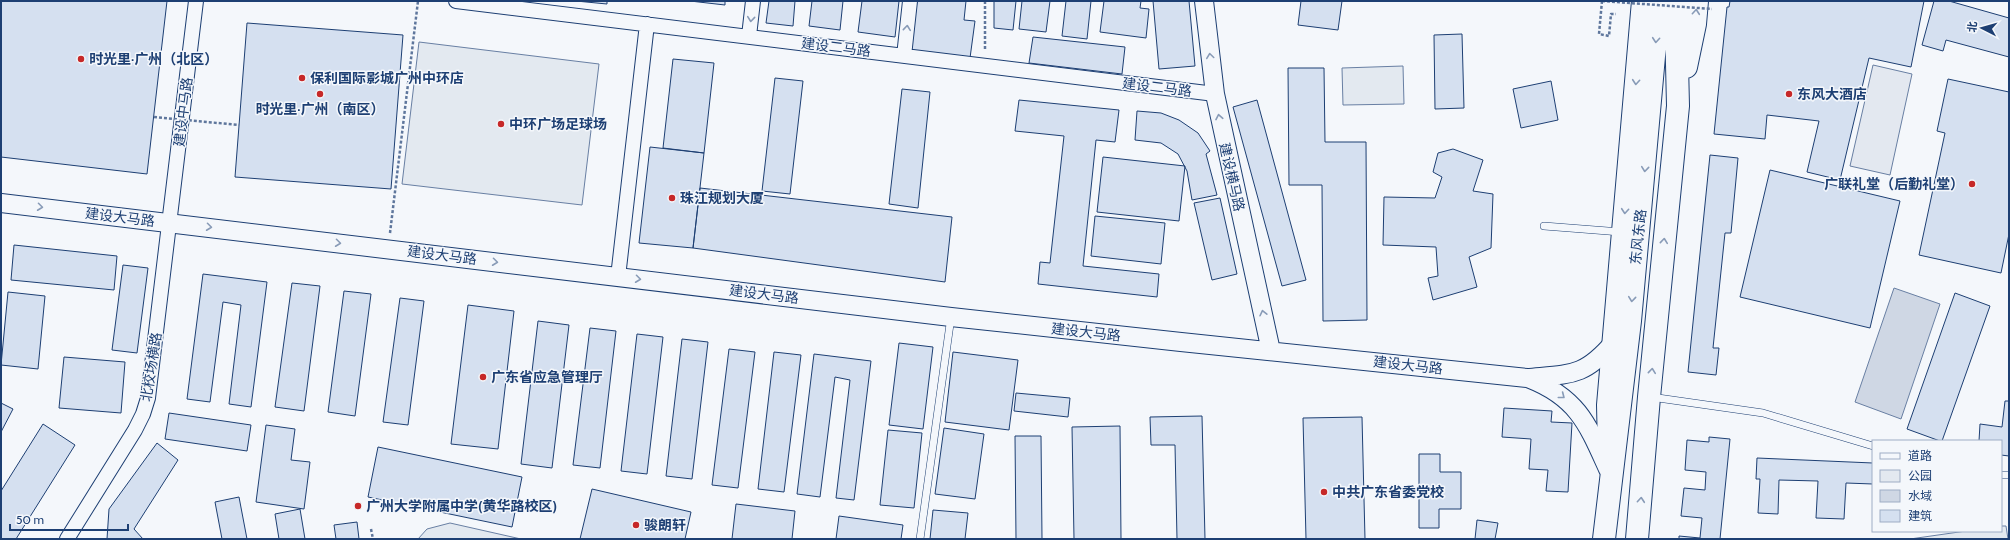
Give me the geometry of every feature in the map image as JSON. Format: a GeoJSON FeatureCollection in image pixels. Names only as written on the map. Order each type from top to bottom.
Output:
{"type":"FeatureCollection","features":[{"type":"Feature","properties":{"kind":"main road","name":"东风东路"},"geometry":{"type":"LineString","coordinates":[[1610,473],[1608,413],[1643,1]]}},
{"type":"Feature","properties":{"kind":"main road","name":"东风东路"},"geometry":{"type":"LineString","coordinates":[[1604,539],[1610,473],[1630,321],[1660,1]]}},
{"type":"Feature","properties":{"kind":"main road","name":"东风东路"},"geometry":{"type":"LineString","coordinates":[[1678,1],[1676,22],[1678,106]]}},
{"type":"Feature","properties":{"kind":"main road","name":"东风东路"},"geometry":{"type":"LineString","coordinates":[[1637,539],[1649,397],[1678,106],[1695,24],[1705,5]]}},
{"type":"Feature","properties":{"kind":"street","name":"建设中马路"},"geometry":{"type":"LineString","coordinates":[[170,223],[196,1]]}},
{"type":"Feature","properties":{"kind":"street","name":"建设二马路"},"geometry":{"type":"LineString","coordinates":[[456,1],[1215,94]]}},
{"type":"Feature","properties":{"kind":"street"},"geometry":{"type":"LineString","coordinates":[[749,36],[753,1]]}},
{"type":"Feature","properties":{"kind":"street"},"geometry":{"type":"LineString","coordinates":[[904,56],[910,1]]}},
{"type":"Feature","properties":{"kind":"street","name":"建设横马路"},"geometry":{"type":"LineString","coordinates":[[1204,1],[1215,94],[1271,351]]}},
{"type":"Feature","properties":{"kind":"street"},"geometry":{"type":"LineString","coordinates":[[618,277],[647,24]]}},
{"type":"Feature","properties":{"kind":"street","name":"建设大马路"},"geometry":{"type":"LineString","coordinates":[[1,203],[951,317],[1527,378]]}},
{"type":"Feature","properties":{"kind":"street","name":"北校场横路"},"geometry":{"type":"LineString","coordinates":[[67,539],[124,449],[143,414],[148,398],[155,349],[170,223]]}},
{"type":"Feature","properties":{"kind":"street"},"geometry":{"type":"LineString","coordinates":[[1527,378],[1574,373],[1588,368],[1599,359],[1614,342]]}},
{"type":"Feature","properties":{"kind":"street"},"geometry":{"type":"LineString","coordinates":[[1527,378],[1546,385],[1574,406],[1586,422],[1610,473]]}},
{"type":"Feature","properties":{"kind":"lane"},"geometry":{"type":"LineString","coordinates":[[1544,226],[1623,233]]}},
{"type":"Feature","properties":{"kind":"lane"},"geometry":{"type":"LineString","coordinates":[[920,539],[951,317]]}},
{"type":"Feature","properties":{"kind":"lane"},"geometry":{"type":"LineString","coordinates":[[1649,397],[1763,414],[1872,446]]}},
{"type":"Feature","properties":{"kind":"path"},"geometry":{"type":"LineString","coordinates":[[388,249],[418,1]]}},
{"type":"Feature","properties":{"kind":"path"},"geometry":{"type":"LineString","coordinates":[[985,1],[985,66]]}},
{"type":"Feature","properties":{"kind":"path"},"geometry":{"type":"LineString","coordinates":[[1616,14],[1611,14],[1609,36],[1599,34],[1602,1],[1705,5]]}},
{"type":"Feature","properties":{"kind":"path"},"geometry":{"type":"LineString","coordinates":[[154,117],[239,125]]}},
{"type":"Feature","properties":{"kind":"path"},"geometry":{"type":"LineString","coordinates":[[371,529],[373,539]]}},
{"type":"Feature","properties":{"kind":"green space","name":"中环广场足球场"},"geometry":{"type":"Polygon","coordinates":[[[419,42],[599,64],[582,205],[402,184],[419,42]]]}},
{"type":"Feature","properties":{"kind":"green space"},"geometry":{"type":"Polygon","coordinates":[[[1403,66],[1404,104],[1343,105],[1342,68],[1403,66]]]}},
{"type":"Feature","properties":{"kind":"green space"},"geometry":{"type":"Polygon","coordinates":[[[450,523],[521,539],[418,539],[427,529],[450,523]]]}},
{"type":"Feature","properties":{"kind":"green space"},"geometry":{"type":"Polygon","coordinates":[[[2002,526],[2006,526],[2008,539],[1910,539],[1959,532],[2002,532],[2002,526]]]}},
{"type":"Feature","properties":{"kind":"shaded area"},"geometry":{"type":"Polygon","coordinates":[[[1873,65],[1912,74],[1890,175],[1850,166],[1873,65]]]}},
{"type":"Feature","properties":{"kind":"water"},"geometry":{"type":"Polygon","coordinates":[[[1894,288],[1940,304],[1901,419],[1855,402],[1894,288]]]}},
{"type":"Feature","properties":{"kind":"building","name":"时光里·广州（北区）"},"geometry":{"type":"Polygon","coordinates":[[[1,1],[167,1],[147,174],[1,157],[1,1]]]}},
{"type":"Feature","properties":{"kind":"building"},"geometry":{"type":"Polygon","coordinates":[[[576,1],[607,1],[607,4],[576,1]]]}},
{"type":"Feature","properties":{"kind":"building"},"geometry":{"type":"Polygon","coordinates":[[[690,1],[725,1],[725,5],[690,1]]]}},
{"type":"Feature","properties":{"kind":"building"},"geometry":{"type":"Polygon","coordinates":[[[769,1],[795,1],[793,26],[766,23],[769,1]]]}},
{"type":"Feature","properties":{"kind":"building"},"geometry":{"type":"Polygon","coordinates":[[[812,1],[843,1],[840,30],[809,26],[812,1]]]}},
{"type":"Feature","properties":{"kind":"building"},"geometry":{"type":"Polygon","coordinates":[[[862,1],[899,1],[895,37],[858,32],[862,1]]]}},
{"type":"Feature","properties":{"kind":"building"},"geometry":{"type":"Polygon","coordinates":[[[917,1],[966,1],[964,20],[975,21],[970,58],[911,51],[917,1]]]}},
{"type":"Feature","properties":{"kind":"building"},"geometry":{"type":"Polygon","coordinates":[[[994,1],[1016,1],[1013,30],[994,28],[994,1]]]}},
{"type":"Feature","properties":{"kind":"building"},"geometry":{"type":"Polygon","coordinates":[[[1022,1],[1050,1],[1046,32],[1019,29],[1022,1]]]}},
{"type":"Feature","properties":{"kind":"building"},"geometry":{"type":"Polygon","coordinates":[[[1066,1],[1091,1],[1087,39],[1062,36],[1066,1]]]}},
{"type":"Feature","properties":{"kind":"building"},"geometry":{"type":"Polygon","coordinates":[[[1104,1],[1141,1],[1140,8],[1149,9],[1146,38],[1100,32],[1104,1]]]}},
{"type":"Feature","properties":{"kind":"building"},"geometry":{"type":"Polygon","coordinates":[[[1153,1],[1189,1],[1195,66],[1159,69],[1153,1]]]}},
{"type":"Feature","properties":{"kind":"building"},"geometry":{"type":"Polygon","coordinates":[[[1301,1],[1342,1],[1338,30],[1298,25],[1301,1]]]}},
{"type":"Feature","properties":{"kind":"building","name":"东风大酒店"},"geometry":{"type":"Polygon","coordinates":[[[1730,1],[1924,1],[1911,67],[1869,58],[1840,180],[1807,172],[1819,121],[1767,115],[1765,139],[1714,134],[1727,7],[1729,7],[1730,1]]]}},
{"type":"Feature","properties":{"kind":"building"},"geometry":{"type":"Polygon","coordinates":[[[1934,1],[1949,1],[2009,18],[2009,57],[1946,40],[1943,51],[1922,45],[1934,1]]]}},
{"type":"Feature","properties":{"kind":"building","name":"时光里·广州（南区）"},"geometry":{"type":"Polygon","coordinates":[[[247,23],[403,35],[391,189],[235,177],[247,23]]]}},
{"type":"Feature","properties":{"kind":"building"},"geometry":{"type":"Polygon","coordinates":[[[1462,34],[1464,108],[1435,109],[1434,35],[1462,34]]]}},
{"type":"Feature","properties":{"kind":"building"},"geometry":{"type":"Polygon","coordinates":[[[1033,37],[1125,47],[1122,74],[1029,63],[1033,37]]]}},
{"type":"Feature","properties":{"kind":"building"},"geometry":{"type":"Polygon","coordinates":[[[673,59],[714,63],[704,153],[663,148],[673,59]]]}},
{"type":"Feature","properties":{"kind":"building"},"geometry":{"type":"Polygon","coordinates":[[[1288,68],[1324,68],[1325,142],[1366,142],[1367,320],[1323,321],[1322,185],[1289,185],[1288,68]]]}},
{"type":"Feature","properties":{"kind":"building"},"geometry":{"type":"Polygon","coordinates":[[[775,78],[803,81],[790,194],[762,191],[775,78]]]}},
{"type":"Feature","properties":{"kind":"building","name":"广联礼堂（后勤礼堂）"},"geometry":{"type":"Polygon","coordinates":[[[1948,79],[2009,92],[2009,234],[2001,273],[1919,255],[1945,133],[1937,131],[1948,79]]]}},
{"type":"Feature","properties":{"kind":"building"},"geometry":{"type":"Polygon","coordinates":[[[1551,81],[1558,120],[1521,128],[1513,89],[1551,81]]]}},
{"type":"Feature","properties":{"kind":"building"},"geometry":{"type":"Polygon","coordinates":[[[902,89],[930,92],[918,208],[889,204],[902,89]]]}},
{"type":"Feature","properties":{"kind":"building"},"geometry":{"type":"Polygon","coordinates":[[[1019,100],[1119,110],[1115,142],[1096,140],[1083,266],[1159,274],[1157,297],[1038,284],[1040,262],[1050,263],[1064,136],[1015,131],[1019,100]]]}},
{"type":"Feature","properties":{"kind":"building"},"geometry":{"type":"Polygon","coordinates":[[[1257,100],[1306,280],[1282,286],[1233,107],[1257,100]]]}},
{"type":"Feature","properties":{"kind":"building"},"geometry":{"type":"Polygon","coordinates":[[[1137,111],[1161,113],[1179,120],[1198,133],[1210,151],[1206,154],[1217,195],[1192,200],[1187,171],[1178,154],[1161,143],[1135,140],[1137,111]]]}},
{"type":"Feature","properties":{"kind":"building","name":"珠江规划大厦"},"geometry":{"type":"Polygon","coordinates":[[[650,147],[704,153],[693,248],[639,243],[650,147]]]}},
{"type":"Feature","properties":{"kind":"building"},"geometry":{"type":"Polygon","coordinates":[[[1453,149],[1483,160],[1473,191],[1493,194],[1491,248],[1469,257],[1477,287],[1433,300],[1428,278],[1438,276],[1436,247],[1383,245],[1384,197],[1435,198],[1442,177],[1433,172],[1438,153],[1453,149]]]}},
{"type":"Feature","properties":{"kind":"building"},"geometry":{"type":"Polygon","coordinates":[[[1710,155],[1738,158],[1731,233],[1725,233],[1713,348],[1719,348],[1716,375],[1688,372],[1710,155]]]}},
{"type":"Feature","properties":{"kind":"building"},"geometry":{"type":"Polygon","coordinates":[[[1103,157],[1185,166],[1179,221],[1097,212],[1103,157]]]}},
{"type":"Feature","properties":{"kind":"building"},"geometry":{"type":"Polygon","coordinates":[[[1770,170],[1900,201],[1870,328],[1740,297],[1770,170]]]}},
{"type":"Feature","properties":{"kind":"building"},"geometry":{"type":"Polygon","coordinates":[[[700,188],[952,217],[945,282],[693,248],[700,188]]]}},
{"type":"Feature","properties":{"kind":"building"},"geometry":{"type":"Polygon","coordinates":[[[1220,198],[1237,274],[1212,280],[1194,203],[1220,198]]]}},
{"type":"Feature","properties":{"kind":"building"},"geometry":{"type":"Polygon","coordinates":[[[1095,216],[1165,223],[1161,264],[1091,256],[1095,216]]]}},
{"type":"Feature","properties":{"kind":"building"},"geometry":{"type":"Polygon","coordinates":[[[14,245],[117,256],[114,290],[11,280],[14,245]]]}},
{"type":"Feature","properties":{"kind":"building"},"geometry":{"type":"Polygon","coordinates":[[[123,265],[148,268],[137,353],[112,350],[123,265]]]}},
{"type":"Feature","properties":{"kind":"building"},"geometry":{"type":"Polygon","coordinates":[[[203,274],[267,282],[251,407],[229,404],[241,305],[223,302],[210,402],[187,399],[203,274]]]}},
{"type":"Feature","properties":{"kind":"building"},"geometry":{"type":"Polygon","coordinates":[[[292,283],[320,286],[304,411],[275,407],[292,283]]]}},
{"type":"Feature","properties":{"kind":"building"},"geometry":{"type":"Polygon","coordinates":[[[344,291],[371,294],[355,416],[328,412],[344,291]]]}},
{"type":"Feature","properties":{"kind":"building"},"geometry":{"type":"Polygon","coordinates":[[[8,292],[45,296],[38,369],[1,365],[8,292]]]}},
{"type":"Feature","properties":{"kind":"building"},"geometry":{"type":"Polygon","coordinates":[[[1955,293],[1990,306],[1942,440],[1937,440],[1907,429],[1955,293]]]}},
{"type":"Feature","properties":{"kind":"building"},"geometry":{"type":"Polygon","coordinates":[[[400,298],[424,301],[408,425],[383,422],[400,298]]]}},
{"type":"Feature","properties":{"kind":"building","name":"广东省应急管理厅"},"geometry":{"type":"Polygon","coordinates":[[[468,305],[514,311],[498,449],[451,444],[468,305]]]}},
{"type":"Feature","properties":{"kind":"building"},"geometry":{"type":"Polygon","coordinates":[[[538,321],[569,325],[552,468],[521,464],[538,321]]]}},
{"type":"Feature","properties":{"kind":"building"},"geometry":{"type":"Polygon","coordinates":[[[590,328],[616,331],[600,468],[573,465],[590,328]]]}},
{"type":"Feature","properties":{"kind":"building"},"geometry":{"type":"Polygon","coordinates":[[[637,334],[663,337],[647,474],[621,471],[637,334]]]}},
{"type":"Feature","properties":{"kind":"building"},"geometry":{"type":"Polygon","coordinates":[[[682,339],[708,342],[692,479],[666,476],[682,339]]]}},
{"type":"Feature","properties":{"kind":"building"},"geometry":{"type":"Polygon","coordinates":[[[899,343],[933,347],[923,429],[889,425],[899,343]]]}},
{"type":"Feature","properties":{"kind":"building"},"geometry":{"type":"Polygon","coordinates":[[[729,349],[755,352],[738,488],[712,485],[729,349]]]}},
{"type":"Feature","properties":{"kind":"building"},"geometry":{"type":"Polygon","coordinates":[[[774,352],[801,355],[784,492],[758,489],[774,352]]]}},
{"type":"Feature","properties":{"kind":"building"},"geometry":{"type":"Polygon","coordinates":[[[953,352],[1018,360],[1009,430],[945,422],[953,352]]]}},
{"type":"Feature","properties":{"kind":"building"},"geometry":{"type":"Polygon","coordinates":[[[814,354],[871,361],[854,500],[836,498],[850,380],[835,377],[820,497],[797,494],[814,354]]]}},
{"type":"Feature","properties":{"kind":"building"},"geometry":{"type":"Polygon","coordinates":[[[64,357],[125,362],[121,413],[59,408],[64,357]]]}},
{"type":"Feature","properties":{"kind":"building"},"geometry":{"type":"Polygon","coordinates":[[[1016,393],[1070,398],[1068,417],[1014,411],[1016,393]]]}},
{"type":"Feature","properties":{"kind":"building"},"geometry":{"type":"Polygon","coordinates":[[[2005,401],[2009,401],[2009,456],[2002,455],[2002,440],[1979,440],[1980,424],[2002,427],[2005,401]]]}},
{"type":"Feature","properties":{"kind":"building"},"geometry":{"type":"Polygon","coordinates":[[[1,403],[13,409],[1,432],[1,403]]]}},
{"type":"Feature","properties":{"kind":"building"},"geometry":{"type":"Polygon","coordinates":[[[1504,408],[1552,411],[1551,422],[1572,423],[1568,492],[1546,491],[1548,470],[1529,469],[1531,439],[1502,437],[1504,408]]]}},
{"type":"Feature","properties":{"kind":"building"},"geometry":{"type":"Polygon","coordinates":[[[169,413],[251,425],[247,451],[165,439],[169,413]]]}},
{"type":"Feature","properties":{"kind":"building"},"geometry":{"type":"Polygon","coordinates":[[[1202,416],[1205,539],[1177,539],[1175,445],[1151,445],[1150,417],[1202,416]]]}},
{"type":"Feature","properties":{"kind":"building"},"geometry":{"type":"Polygon","coordinates":[[[1362,417],[1365,539],[1306,539],[1303,418],[1362,417]]]}},
{"type":"Feature","properties":{"kind":"building"},"geometry":{"type":"Polygon","coordinates":[[[43,424],[75,445],[16,539],[1,539],[1,491],[43,424]]]}},
{"type":"Feature","properties":{"kind":"building"},"geometry":{"type":"Polygon","coordinates":[[[266,425],[295,429],[291,460],[310,462],[304,509],[256,502],[266,425]]]}},
{"type":"Feature","properties":{"kind":"building"},"geometry":{"type":"Polygon","coordinates":[[[1120,426],[1121,539],[1074,539],[1072,427],[1120,426]]]}},
{"type":"Feature","properties":{"kind":"building"},"geometry":{"type":"Polygon","coordinates":[[[944,428],[984,434],[975,499],[935,494],[944,428]]]}},
{"type":"Feature","properties":{"kind":"building"},"geometry":{"type":"Polygon","coordinates":[[[888,430],[922,433],[914,508],[880,505],[888,430]]]}},
{"type":"Feature","properties":{"kind":"building"},"geometry":{"type":"Polygon","coordinates":[[[1015,436],[1041,436],[1042,539],[1016,539],[1015,436]]]}},
{"type":"Feature","properties":{"kind":"building"},"geometry":{"type":"Polygon","coordinates":[[[1709,437],[1730,439],[1720,539],[1679,539],[1679,536],[1700,538],[1702,518],[1681,516],[1684,488],[1705,490],[1706,472],[1685,470],[1687,440],[1709,442],[1709,437]]]}},
{"type":"Feature","properties":{"kind":"building"},"geometry":{"type":"Polygon","coordinates":[[[157,443],[178,460],[134,529],[143,539],[107,539],[109,509],[157,443]]]}},
{"type":"Feature","properties":{"kind":"building"},"geometry":{"type":"Polygon","coordinates":[[[378,447],[522,477],[512,527],[368,497],[378,447]]]}},
{"type":"Feature","properties":{"kind":"building"},"geometry":{"type":"Polygon","coordinates":[[[1419,454],[1440,454],[1440,472],[1461,472],[1461,509],[1439,509],[1439,528],[1419,528],[1419,454]]]}},
{"type":"Feature","properties":{"kind":"building"},"geometry":{"type":"Polygon","coordinates":[[[1757,458],[1872,463],[1872,484],[1846,483],[1844,519],[1816,518],[1818,481],[1779,480],[1778,514],[1758,513],[1760,479],[1756,479],[1757,458]]]}},
{"type":"Feature","properties":{"kind":"building","name":"骏朗轩"},"geometry":{"type":"Polygon","coordinates":[[[592,489],[691,512],[685,539],[580,539],[592,489]]]}},
{"type":"Feature","properties":{"kind":"building"},"geometry":{"type":"Polygon","coordinates":[[[239,497],[247,539],[222,539],[215,502],[239,497]]]}},
{"type":"Feature","properties":{"kind":"building"},"geometry":{"type":"Polygon","coordinates":[[[736,504],[795,511],[792,539],[732,539],[736,504]]]}},
{"type":"Feature","properties":{"kind":"building"},"geometry":{"type":"Polygon","coordinates":[[[300,509],[305,539],[279,539],[275,514],[300,509]]]}},
{"type":"Feature","properties":{"kind":"building"},"geometry":{"type":"Polygon","coordinates":[[[933,510],[968,513],[965,539],[930,539],[933,510]]]}},
{"type":"Feature","properties":{"kind":"building"},"geometry":{"type":"Polygon","coordinates":[[[839,516],[903,525],[901,539],[836,539],[839,516]]]}},
{"type":"Feature","properties":{"kind":"building"},"geometry":{"type":"Polygon","coordinates":[[[1477,520],[1498,523],[1495,539],[1475,539],[1477,520]]]}},
{"type":"Feature","properties":{"kind":"building"},"geometry":{"type":"Polygon","coordinates":[[[357,522],[359,539],[336,539],[334,525],[357,522]]]}},
{"type":"Feature","properties":{"kind":"place","name":"时光里·广州（北区）"},"geometry":{"type":"Point","coordinates":[81,59]}},
{"type":"Feature","properties":{"kind":"place","name":"保利国际影城广州中环店"},"geometry":{"type":"Point","coordinates":[302,78]}},
{"type":"Feature","properties":{"kind":"place","name":"时光里·广州（南区）"},"geometry":{"type":"Point","coordinates":[320,94]}},
{"type":"Feature","properties":{"kind":"place","name":"东风大酒店"},"geometry":{"type":"Point","coordinates":[1789,94]}},
{"type":"Feature","properties":{"kind":"place","name":"中环广场足球场"},"geometry":{"type":"Point","coordinates":[501,124]}},
{"type":"Feature","properties":{"kind":"place","name":"广联礼堂（后勤礼堂）"},"geometry":{"type":"Point","coordinates":[1972,184]}},
{"type":"Feature","properties":{"kind":"place","name":"珠江规划大厦"},"geometry":{"type":"Point","coordinates":[672,198]}},
{"type":"Feature","properties":{"kind":"place","name":"广东省应急管理厅"},"geometry":{"type":"Point","coordinates":[483,377]}},
{"type":"Feature","properties":{"kind":"place","name":"中共广东省委党校"},"geometry":{"type":"Point","coordinates":[1324,492]}},
{"type":"Feature","properties":{"kind":"place","name":"广州大学附属中学(黄华路校区)"},"geometry":{"type":"Point","coordinates":[358,506]}},
{"type":"Feature","properties":{"kind":"place","name":"骏朗轩"},"geometry":{"type":"Point","coordinates":[636,525]}}]}
